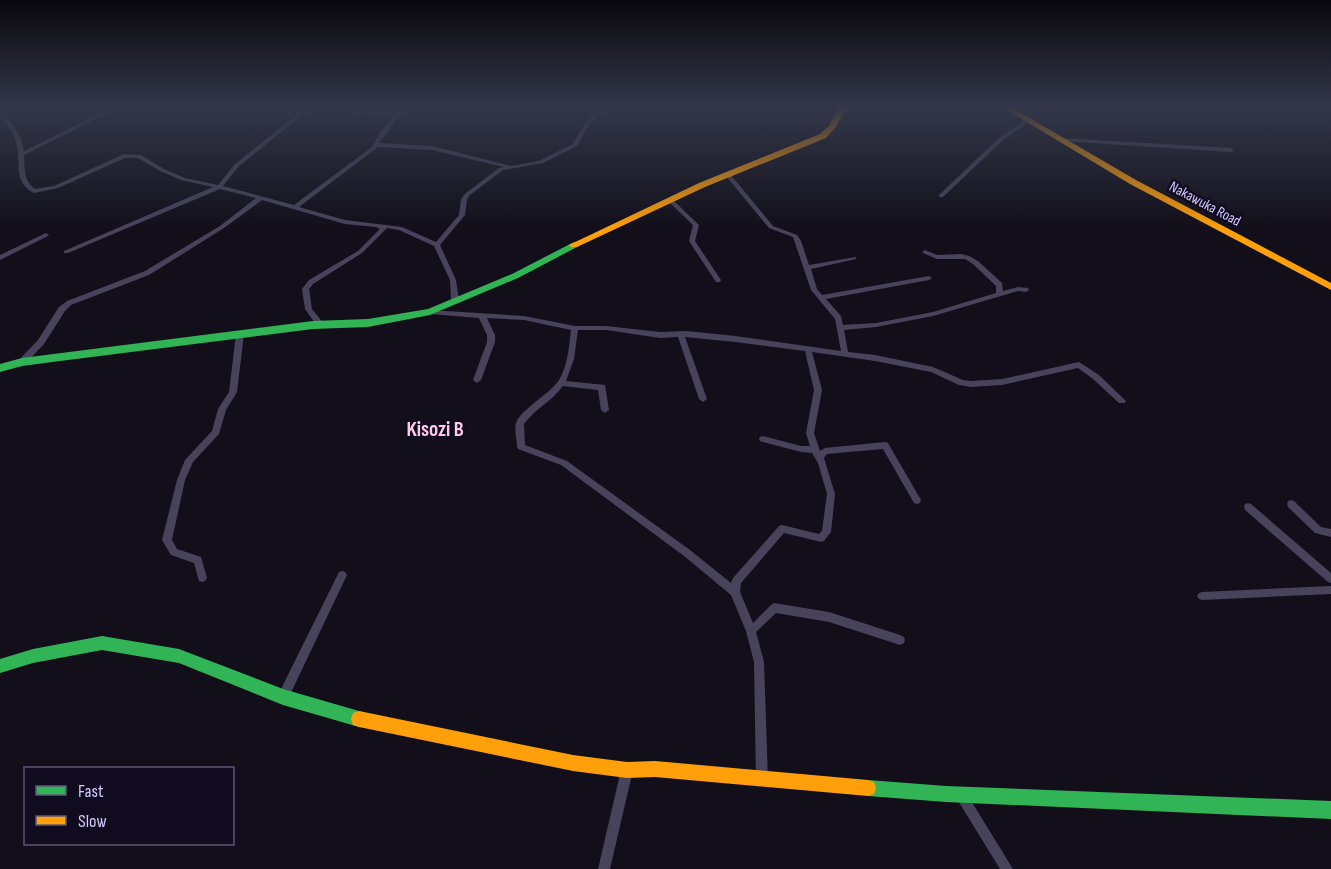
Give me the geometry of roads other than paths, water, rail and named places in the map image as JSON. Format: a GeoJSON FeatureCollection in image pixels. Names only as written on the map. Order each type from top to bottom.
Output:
{"type":"FeatureCollection","features":[{"type":"Feature","properties":{"kind":"street"},"geometry":{"type":"LineString","coordinates":[[20,148],[22,154],[20,168],[28,187],[34,191],[56,187],[129,154],[139,156],[183,179],[345,222],[399,228],[436,245],[453,280],[450,307]]}},
{"type":"Feature","properties":{"kind":"street"},"geometry":{"type":"LineString","coordinates":[[22,154],[35,148]]}},
{"type":"Feature","properties":{"kind":"street"},"geometry":{"type":"LineString","coordinates":[[66,252],[219,187],[237,165],[259,148]]}},
{"type":"Feature","properties":{"kind":"street"},"geometry":{"type":"LineString","coordinates":[[294,208],[354,165],[374,148]]}},
{"type":"Feature","properties":{"kind":"street"},"geometry":{"type":"LineString","coordinates":[[424,148],[508,166]]}},
{"type":"Feature","properties":{"kind":"street"},"geometry":{"type":"LineString","coordinates":[[436,245],[462,215],[465,196],[501,169],[541,162],[570,148]]}},
{"type":"Feature","properties":{"kind":"street"},"geometry":{"type":"LineString","coordinates":[[0,368],[22,362],[320,324],[368,323],[450,307],[702,184],[795,148]]}},
{"type":"Feature","properties":{"kind":"street"},"geometry":{"type":"LineString","coordinates":[[941,196],[991,148]]}},
{"type":"Feature","properties":{"kind":"street","name":"Nakawuka Road"},"geometry":{"type":"LineString","coordinates":[[1075,148],[1180,208],[1331,287]]}},
{"type":"Feature","properties":{"kind":"street"},"geometry":{"type":"LineString","coordinates":[[1190,148],[1231,150]]}},
{"type":"Feature","properties":{"kind":"street"},"geometry":{"type":"LineString","coordinates":[[728,175],[771,227],[795,236],[814,290],[838,318],[842,328],[845,354]]}},
{"type":"Feature","properties":{"kind":"street"},"geometry":{"type":"LineString","coordinates":[[22,362],[41,342],[62,309],[69,303],[147,273],[222,227],[261,198]]}},
{"type":"Feature","properties":{"kind":"street"},"geometry":{"type":"LineString","coordinates":[[671,201],[693,221],[696,228],[692,241],[718,280]]}},
{"type":"Feature","properties":{"kind":"street"},"geometry":{"type":"LineString","coordinates":[[320,324],[309,309],[305,290],[311,282],[360,252],[384,229],[377,225]]}},
{"type":"Feature","properties":{"kind":"street"},"geometry":{"type":"LineString","coordinates":[[0,258],[13,249],[46,235]]}},
{"type":"Feature","properties":{"kind":"street"},"geometry":{"type":"LineString","coordinates":[[925,252],[939,259],[960,256],[971,259],[1000,285],[999,294]]}},
{"type":"Feature","properties":{"kind":"street"},"geometry":{"type":"LineString","coordinates":[[807,268],[854,258]]}},
{"type":"Feature","properties":{"kind":"street"},"geometry":{"type":"LineString","coordinates":[[820,298],[929,278]]}},
{"type":"Feature","properties":{"kind":"street"},"geometry":{"type":"LineString","coordinates":[[842,328],[876,325],[933,314],[1018,289],[1026,290]]}},
{"type":"Feature","properties":{"kind":"street"},"geometry":{"type":"LineString","coordinates":[[450,307],[482,316],[524,318],[575,328],[606,328],[681,336],[686,334],[845,354],[933,370],[971,384],[1002,382],[1079,365],[1122,401]]}},
{"type":"Feature","properties":{"kind":"street"},"geometry":{"type":"LineString","coordinates":[[477,380],[491,342],[491,335],[482,316]]}},
{"type":"Feature","properties":{"kind":"street"},"geometry":{"type":"LineString","coordinates":[[575,328],[567,371],[560,383],[520,424],[521,447],[564,463],[687,553],[735,592]]}},
{"type":"Feature","properties":{"kind":"street"},"geometry":{"type":"LineString","coordinates":[[202,578],[198,560],[174,552],[167,540],[181,480],[189,460],[216,432],[222,409],[233,392],[240,334]]}},
{"type":"Feature","properties":{"kind":"street"},"geometry":{"type":"LineString","coordinates":[[681,336],[704,399]]}},
{"type":"Feature","properties":{"kind":"street"},"geometry":{"type":"LineString","coordinates":[[762,780],[759,662],[751,631],[735,592],[736,581],[782,529],[821,538],[826,532],[831,494],[810,426],[819,390],[808,357],[808,350]]}},
{"type":"Feature","properties":{"kind":"street"},"geometry":{"type":"LineString","coordinates":[[560,383],[602,387],[605,410]]}},
{"type":"Feature","properties":{"kind":"street"},"geometry":{"type":"LineString","coordinates":[[763,439],[817,454],[825,451],[885,445],[917,500]]}},
{"type":"Feature","properties":{"kind":"street"},"geometry":{"type":"LineString","coordinates":[[1292,504],[1318,530],[1331,532]]}},
{"type":"Feature","properties":{"kind":"street"},"geometry":{"type":"LineString","coordinates":[[1248,507],[1331,579]]}},
{"type":"Feature","properties":{"kind":"street"},"geometry":{"type":"LineString","coordinates":[[283,697],[342,575]]}},
{"type":"Feature","properties":{"kind":"street"},"geometry":{"type":"LineString","coordinates":[[1202,596],[1331,590]]}},
{"type":"Feature","properties":{"kind":"street"},"geometry":{"type":"LineString","coordinates":[[751,631],[774,608],[829,617],[900,640]]}},
{"type":"Feature","properties":{"kind":"street"},"geometry":{"type":"LineString","coordinates":[[0,666],[33,656],[102,643],[179,656],[283,697],[380,725],[429,736],[627,770],[654,769],[762,780],[961,795],[1331,810]]}},
{"type":"Feature","properties":{"kind":"street"},"geometry":{"type":"LineString","coordinates":[[604,869],[627,770]]}},
{"type":"Feature","properties":{"kind":"street"},"geometry":{"type":"LineString","coordinates":[[961,795],[1007,869]]}},
{"type":"Feature","properties":{"kind":"district","name":"Kisozi B"},"geometry":{"type":"Point","coordinates":[435,429]}}]}
